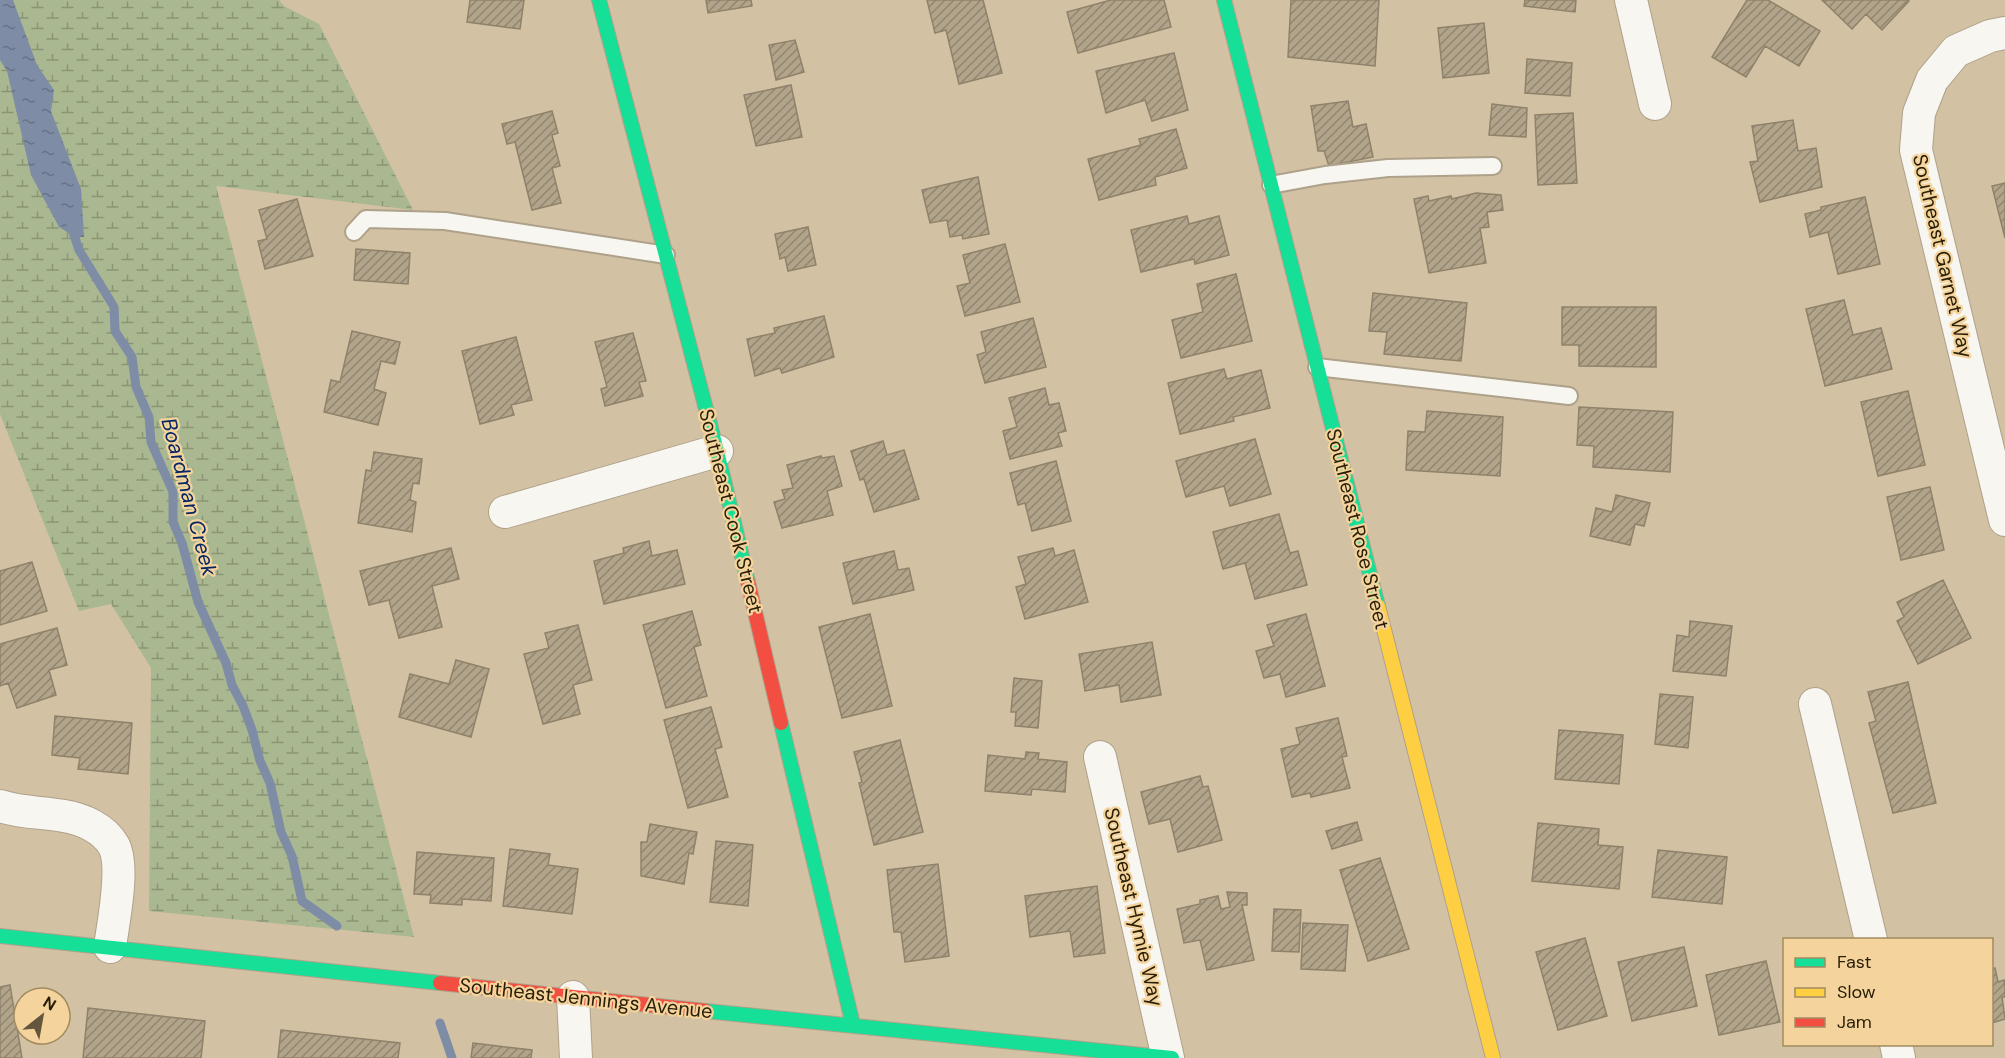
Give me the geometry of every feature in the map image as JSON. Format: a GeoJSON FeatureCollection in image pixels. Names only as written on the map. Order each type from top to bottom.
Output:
{"type":"FeatureCollection","features":[{"type":"Feature","properties":{"kind":"street","name":"Southeast Cook Street"},"geometry":{"type":"LineString","coordinates":[[599,0],[717,451],[853,1025]]}},
{"type":"Feature","properties":{"kind":"street","name":"Southeast Rose Street"},"geometry":{"type":"LineString","coordinates":[[1224,0],[1493,1058]]}},
{"type":"Feature","properties":{"kind":"street"},"geometry":{"type":"LineString","coordinates":[[1631,0],[1655,104]]}},
{"type":"Feature","properties":{"kind":"street","name":"Southeast Garnet Way"},"geometry":{"type":"LineString","coordinates":[[2005,33],[1990,36],[1956,51],[1932,80],[1919,113],[1916,150],[2005,520]]}},
{"type":"Feature","properties":{"kind":"street"},"geometry":{"type":"LineString","coordinates":[[505,512],[717,451]]}},
{"type":"Feature","properties":{"kind":"street"},"geometry":{"type":"LineString","coordinates":[[1815,704],[1871,938]]}},
{"type":"Feature","properties":{"kind":"street","name":"Southeast Hymie Way"},"geometry":{"type":"LineString","coordinates":[[1100,757],[1170,1058]]}},
{"type":"Feature","properties":{"kind":"street"},"geometry":{"type":"LineString","coordinates":[[0,806],[14,810],[65,816],[86,822],[102,832],[114,846],[119,876],[110,947]]}},
{"type":"Feature","properties":{"kind":"street","name":"Southeast Jennings Avenue"},"geometry":{"type":"LineString","coordinates":[[0,936],[853,1025],[1091,1054],[1170,1058]]}},
{"type":"Feature","properties":{"kind":"street"},"geometry":{"type":"LineString","coordinates":[[573,997],[576,1058]]}},
{"type":"Feature","properties":{"kind":"lane"},"geometry":{"type":"LineString","coordinates":[[1271,185],[1325,175],[1388,168],[1493,166]]}},
{"type":"Feature","properties":{"kind":"lane"},"geometry":{"type":"LineString","coordinates":[[354,232],[366,219],[445,221],[666,255]]}},
{"type":"Feature","properties":{"kind":"lane"},"geometry":{"type":"LineString","coordinates":[[1317,367],[1569,396]]}},
{"type":"Feature","properties":{"kind":"green space"},"geometry":{"type":"Polygon","coordinates":[[[0,0],[279,0],[284,6],[319,24],[413,210],[216,186],[414,937],[149,911],[151,668],[111,604],[79,611],[0,414],[0,0]]]}},
{"type":"Feature","properties":{"kind":"water"},"geometry":{"type":"Polygon","coordinates":[[[0,0],[13,0],[37,65],[54,90],[51,111],[81,189],[84,237],[75,237],[59,227],[31,175],[7,71],[0,60],[0,0]]]}},
{"type":"Feature","properties":{"kind":"building"},"geometry":{"type":"Polygon","coordinates":[[[470,0],[524,0],[520,29],[467,22],[470,0]]]}},
{"type":"Feature","properties":{"kind":"building"},"geometry":{"type":"Polygon","coordinates":[[[706,0],[751,0],[752,6],[708,13],[706,0]]]}},
{"type":"Feature","properties":{"kind":"building"},"geometry":{"type":"Polygon","coordinates":[[[927,0],[983,0],[1002,73],[959,84],[946,30],[935,33],[927,0]]]}},
{"type":"Feature","properties":{"kind":"building"},"geometry":{"type":"Polygon","coordinates":[[[1111,0],[1164,0],[1171,27],[1078,53],[1067,12],[1111,0]]]}},
{"type":"Feature","properties":{"kind":"building"},"geometry":{"type":"Polygon","coordinates":[[[1291,0],[1379,0],[1375,66],[1288,57],[1291,0]]]}},
{"type":"Feature","properties":{"kind":"building"},"geometry":{"type":"Polygon","coordinates":[[[1525,0],[1576,0],[1575,12],[1524,6],[1525,0]]]}},
{"type":"Feature","properties":{"kind":"building"},"geometry":{"type":"Polygon","coordinates":[[[1747,0],[1768,0],[1820,31],[1799,66],[1765,46],[1746,77],[1712,57],[1747,0]]]}},
{"type":"Feature","properties":{"kind":"building"},"geometry":{"type":"Polygon","coordinates":[[[1822,0],[1909,1],[1882,30],[1866,14],[1852,29],[1822,0]]]}},
{"type":"Feature","properties":{"kind":"building"},"geometry":{"type":"Polygon","coordinates":[[[1484,23],[1489,73],[1443,78],[1438,28],[1484,23]]]}},
{"type":"Feature","properties":{"kind":"building"},"geometry":{"type":"Polygon","coordinates":[[[795,40],[804,72],[776,80],[769,45],[795,40]]]}},
{"type":"Feature","properties":{"kind":"building"},"geometry":{"type":"Polygon","coordinates":[[[1174,53],[1188,110],[1152,121],[1145,100],[1106,113],[1096,71],[1174,53]]]}},
{"type":"Feature","properties":{"kind":"building"},"geometry":{"type":"Polygon","coordinates":[[[1527,59],[1572,63],[1570,96],[1525,93],[1527,59]]]}},
{"type":"Feature","properties":{"kind":"building"},"geometry":{"type":"Polygon","coordinates":[[[791,85],[802,137],[756,146],[744,95],[791,85]]]}},
{"type":"Feature","properties":{"kind":"building"},"geometry":{"type":"Polygon","coordinates":[[[1348,101],[1353,127],[1366,124],[1373,157],[1329,166],[1324,151],[1318,151],[1311,106],[1348,101]]]}},
{"type":"Feature","properties":{"kind":"building"},"geometry":{"type":"Polygon","coordinates":[[[1492,104],[1527,108],[1526,137],[1489,135],[1492,104]]]}},
{"type":"Feature","properties":{"kind":"building"},"geometry":{"type":"Polygon","coordinates":[[[552,111],[558,133],[552,135],[560,166],[552,168],[561,203],[532,210],[515,142],[507,144],[502,124],[552,111]]]}},
{"type":"Feature","properties":{"kind":"building"},"geometry":{"type":"Polygon","coordinates":[[[1573,113],[1577,183],[1538,185],[1535,115],[1573,113]]]}},
{"type":"Feature","properties":{"kind":"building"},"geometry":{"type":"Polygon","coordinates":[[[1793,120],[1798,151],[1816,148],[1822,187],[1760,202],[1750,162],[1758,161],[1752,126],[1793,120]]]}},
{"type":"Feature","properties":{"kind":"building"},"geometry":{"type":"Polygon","coordinates":[[[1176,129],[1187,168],[1155,177],[1156,185],[1099,200],[1088,159],[1141,145],[1139,139],[1176,129]]]}},
{"type":"Feature","properties":{"kind":"building"},"geometry":{"type":"Polygon","coordinates":[[[978,177],[989,234],[963,239],[962,235],[950,237],[947,220],[930,223],[922,190],[978,177]]]}},
{"type":"Feature","properties":{"kind":"building"},"geometry":{"type":"Polygon","coordinates":[[[2005,183],[2005,238],[1992,186],[2005,183]]]}},
{"type":"Feature","properties":{"kind":"building"},"geometry":{"type":"Polygon","coordinates":[[[1476,193],[1501,195],[1503,210],[1487,212],[1489,227],[1480,228],[1486,263],[1429,273],[1414,199],[1428,196],[1429,201],[1451,196],[1452,199],[1476,193]]]}},
{"type":"Feature","properties":{"kind":"building"},"geometry":{"type":"Polygon","coordinates":[[[1865,197],[1880,264],[1838,274],[1828,232],[1810,237],[1805,214],[1821,210],[1821,207],[1865,197]]]}},
{"type":"Feature","properties":{"kind":"building"},"geometry":{"type":"Polygon","coordinates":[[[297,199],[313,256],[265,269],[258,241],[267,239],[259,210],[297,199]]]}},
{"type":"Feature","properties":{"kind":"building"},"geometry":{"type":"Polygon","coordinates":[[[1187,216],[1189,224],[1219,216],[1229,255],[1195,264],[1194,259],[1141,272],[1131,230],[1187,216]]]}},
{"type":"Feature","properties":{"kind":"building"},"geometry":{"type":"Polygon","coordinates":[[[808,227],[816,265],[788,271],[785,257],[780,259],[775,234],[808,227]]]}},
{"type":"Feature","properties":{"kind":"building"},"geometry":{"type":"Polygon","coordinates":[[[1005,244],[1020,302],[965,316],[957,286],[970,283],[963,255],[1005,244]]]}},
{"type":"Feature","properties":{"kind":"building"},"geometry":{"type":"Polygon","coordinates":[[[356,249],[410,253],[408,284],[354,280],[356,249]]]}},
{"type":"Feature","properties":{"kind":"building"},"geometry":{"type":"Polygon","coordinates":[[[1236,274],[1252,341],[1181,358],[1172,320],[1203,312],[1197,284],[1236,274]]]}},
{"type":"Feature","properties":{"kind":"building"},"geometry":{"type":"Polygon","coordinates":[[[1373,293],[1467,303],[1461,361],[1384,354],[1387,332],[1369,331],[1373,293]]]}},
{"type":"Feature","properties":{"kind":"building"},"geometry":{"type":"Polygon","coordinates":[[[1844,300],[1853,335],[1881,328],[1892,369],[1825,386],[1806,309],[1844,300]]]}},
{"type":"Feature","properties":{"kind":"building"},"geometry":{"type":"Polygon","coordinates":[[[1562,307],[1656,307],[1656,367],[1579,366],[1579,345],[1562,345],[1562,307]]]}},
{"type":"Feature","properties":{"kind":"building"},"geometry":{"type":"Polygon","coordinates":[[[824,316],[834,357],[782,373],[780,368],[755,376],[747,339],[775,333],[774,328],[824,316]]]}},
{"type":"Feature","properties":{"kind":"building"},"geometry":{"type":"Polygon","coordinates":[[[1033,318],[1046,367],[985,383],[977,355],[986,352],[981,332],[1033,318]]]}},
{"type":"Feature","properties":{"kind":"building"},"geometry":{"type":"Polygon","coordinates":[[[352,331],[400,342],[395,364],[381,361],[374,389],[386,393],[378,425],[324,412],[331,380],[340,382],[352,331]]]}},
{"type":"Feature","properties":{"kind":"building"},"geometry":{"type":"Polygon","coordinates":[[[633,333],[646,381],[639,382],[643,396],[605,406],[601,389],[607,387],[595,342],[633,333]]]}},
{"type":"Feature","properties":{"kind":"building"},"geometry":{"type":"Polygon","coordinates":[[[516,337],[532,400],[511,405],[514,415],[480,424],[462,351],[516,337]]]}},
{"type":"Feature","properties":{"kind":"building"},"geometry":{"type":"Polygon","coordinates":[[[1224,369],[1227,379],[1261,370],[1270,408],[1233,417],[1234,421],[1180,434],[1168,383],[1224,369]]]}},
{"type":"Feature","properties":{"kind":"building"},"geometry":{"type":"Polygon","coordinates":[[[1045,388],[1049,405],[1059,403],[1066,431],[1058,433],[1062,446],[1010,459],[1003,431],[1017,427],[1009,398],[1045,388]]]}},
{"type":"Feature","properties":{"kind":"building"},"geometry":{"type":"Polygon","coordinates":[[[1908,391],[1925,465],[1878,476],[1861,402],[1908,391]]]}},
{"type":"Feature","properties":{"kind":"building"},"geometry":{"type":"Polygon","coordinates":[[[1579,407],[1673,412],[1670,472],[1593,467],[1594,446],[1577,445],[1579,407]]]}},
{"type":"Feature","properties":{"kind":"building"},"geometry":{"type":"Polygon","coordinates":[[[1427,411],[1503,417],[1500,476],[1406,470],[1408,431],[1425,432],[1427,411]]]}},
{"type":"Feature","properties":{"kind":"building"},"geometry":{"type":"Polygon","coordinates":[[[1255,439],[1271,494],[1230,506],[1224,486],[1186,497],[1176,461],[1255,439]]]}},
{"type":"Feature","properties":{"kind":"building"},"geometry":{"type":"Polygon","coordinates":[[[883,441],[887,455],[904,450],[919,499],[874,512],[864,479],[860,480],[851,451],[883,441]]]}},
{"type":"Feature","properties":{"kind":"building"},"geometry":{"type":"Polygon","coordinates":[[[374,452],[422,459],[419,484],[413,483],[410,500],[416,502],[412,532],[358,523],[366,470],[371,471],[374,452]]]}},
{"type":"Feature","properties":{"kind":"building"},"geometry":{"type":"Polygon","coordinates":[[[821,456],[822,458],[834,456],[842,486],[827,491],[833,515],[782,528],[774,502],[785,499],[782,490],[793,488],[787,465],[821,456]]]}},
{"type":"Feature","properties":{"kind":"building"},"geometry":{"type":"Polygon","coordinates":[[[1056,461],[1071,521],[1032,531],[1025,503],[1018,505],[1010,473],[1056,461]]]}},
{"type":"Feature","properties":{"kind":"building"},"geometry":{"type":"Polygon","coordinates":[[[1930,487],[1944,550],[1901,560],[1887,497],[1930,487]]]}},
{"type":"Feature","properties":{"kind":"building"},"geometry":{"type":"Polygon","coordinates":[[[1616,495],[1650,503],[1644,526],[1635,524],[1630,545],[1590,536],[1596,508],[1612,512],[1616,495]]]}},
{"type":"Feature","properties":{"kind":"building"},"geometry":{"type":"Polygon","coordinates":[[[1279,514],[1290,553],[1298,551],[1307,585],[1255,599],[1245,563],[1223,569],[1213,532],[1279,514]]]}},
{"type":"Feature","properties":{"kind":"building"},"geometry":{"type":"Polygon","coordinates":[[[649,541],[652,556],[677,550],[685,584],[604,604],[594,561],[624,553],[623,548],[649,541]]]}},
{"type":"Feature","properties":{"kind":"building"},"geometry":{"type":"Polygon","coordinates":[[[451,548],[459,579],[432,586],[442,627],[399,638],[389,600],[369,605],[360,571],[451,548]]]}},
{"type":"Feature","properties":{"kind":"building"},"geometry":{"type":"Polygon","coordinates":[[[1053,548],[1055,556],[1074,550],[1088,602],[1025,619],[1016,587],[1026,584],[1018,557],[1053,548]]]}},
{"type":"Feature","properties":{"kind":"building"},"geometry":{"type":"Polygon","coordinates":[[[894,551],[898,570],[909,568],[914,590],[853,604],[843,563],[894,551]]]}},
{"type":"Feature","properties":{"kind":"building"},"geometry":{"type":"Polygon","coordinates":[[[32,562],[47,611],[0,625],[0,571],[32,562]]]}},
{"type":"Feature","properties":{"kind":"building"},"geometry":{"type":"Polygon","coordinates":[[[1943,580],[1971,638],[1918,664],[1897,621],[1904,617],[1897,602],[1943,580]]]}},
{"type":"Feature","properties":{"kind":"building"},"geometry":{"type":"Polygon","coordinates":[[[692,611],[701,645],[694,647],[707,696],[666,708],[643,625],[692,611]]]}},
{"type":"Feature","properties":{"kind":"building"},"geometry":{"type":"Polygon","coordinates":[[[870,614],[892,706],[842,718],[819,627],[870,614]]]}},
{"type":"Feature","properties":{"kind":"building"},"geometry":{"type":"Polygon","coordinates":[[[1306,614],[1325,686],[1286,697],[1280,674],[1264,678],[1256,651],[1274,646],[1267,625],[1306,614]]]}},
{"type":"Feature","properties":{"kind":"building"},"geometry":{"type":"Polygon","coordinates":[[[1690,621],[1732,626],[1726,676],[1673,671],[1677,635],[1689,637],[1690,621]]]}},
{"type":"Feature","properties":{"kind":"building"},"geometry":{"type":"Polygon","coordinates":[[[578,625],[592,680],[573,685],[580,714],[543,724],[524,654],[549,648],[545,633],[578,625]]]}},
{"type":"Feature","properties":{"kind":"building"},"geometry":{"type":"Polygon","coordinates":[[[57,628],[67,665],[49,670],[56,695],[17,708],[8,683],[0,686],[0,644],[57,628]]]}},
{"type":"Feature","properties":{"kind":"building"},"geometry":{"type":"Polygon","coordinates":[[[1152,642],[1161,695],[1121,702],[1119,685],[1085,691],[1079,654],[1152,642]]]}},
{"type":"Feature","properties":{"kind":"building"},"geometry":{"type":"Polygon","coordinates":[[[456,660],[489,669],[471,737],[399,717],[410,674],[449,684],[456,660]]]}},
{"type":"Feature","properties":{"kind":"building"},"geometry":{"type":"Polygon","coordinates":[[[1014,678],[1042,681],[1038,728],[1015,726],[1016,712],[1011,712],[1014,678]]]}},
{"type":"Feature","properties":{"kind":"building"},"geometry":{"type":"Polygon","coordinates":[[[1908,682],[1936,803],[1893,813],[1869,723],[1876,721],[1868,692],[1908,682]]]}},
{"type":"Feature","properties":{"kind":"building"},"geometry":{"type":"Polygon","coordinates":[[[1660,694],[1693,697],[1688,748],[1655,744],[1660,694]]]}},
{"type":"Feature","properties":{"kind":"building"},"geometry":{"type":"Polygon","coordinates":[[[711,707],[722,747],[715,749],[728,797],[688,808],[664,720],[711,707]]]}},
{"type":"Feature","properties":{"kind":"building"},"geometry":{"type":"Polygon","coordinates":[[[55,716],[132,723],[128,774],[78,769],[80,758],[52,755],[55,716]]]}},
{"type":"Feature","properties":{"kind":"building"},"geometry":{"type":"Polygon","coordinates":[[[1338,718],[1347,756],[1342,757],[1350,788],[1311,797],[1310,793],[1292,797],[1281,749],[1300,744],[1296,728],[1338,718]]]}},
{"type":"Feature","properties":{"kind":"building"},"geometry":{"type":"Polygon","coordinates":[[[1559,730],[1623,735],[1619,784],[1555,779],[1559,730]]]}},
{"type":"Feature","properties":{"kind":"building"},"geometry":{"type":"Polygon","coordinates":[[[900,740],[923,832],[874,845],[854,752],[900,740]]]}},
{"type":"Feature","properties":{"kind":"building"},"geometry":{"type":"Polygon","coordinates":[[[1026,752],[1039,753],[1038,759],[1067,762],[1065,792],[1032,789],[1031,795],[985,791],[988,755],[1025,759],[1026,752]]]}},
{"type":"Feature","properties":{"kind":"building"},"geometry":{"type":"Polygon","coordinates":[[[1200,776],[1203,787],[1208,786],[1222,840],[1178,852],[1170,819],[1149,824],[1141,792],[1200,776]]]}},
{"type":"Feature","properties":{"kind":"building"},"geometry":{"type":"Polygon","coordinates":[[[1357,822],[1362,840],[1332,849],[1326,831],[1357,822]]]}},
{"type":"Feature","properties":{"kind":"building"},"geometry":{"type":"Polygon","coordinates":[[[1538,823],[1599,829],[1598,845],[1623,847],[1619,889],[1532,881],[1538,823]]]}},
{"type":"Feature","properties":{"kind":"building"},"geometry":{"type":"Polygon","coordinates":[[[650,824],[697,832],[693,854],[689,853],[684,884],[641,876],[641,842],[647,842],[650,824]]]}},
{"type":"Feature","properties":{"kind":"building"},"geometry":{"type":"Polygon","coordinates":[[[716,841],[753,845],[748,906],[710,902],[716,841]]]}},
{"type":"Feature","properties":{"kind":"building"},"geometry":{"type":"Polygon","coordinates":[[[510,849],[550,854],[548,865],[578,869],[572,914],[503,906],[510,849]]]}},
{"type":"Feature","properties":{"kind":"building"},"geometry":{"type":"Polygon","coordinates":[[[1658,850],[1727,857],[1722,904],[1652,897],[1658,850]]]}},
{"type":"Feature","properties":{"kind":"building"},"geometry":{"type":"Polygon","coordinates":[[[417,852],[494,858],[491,901],[462,899],[462,905],[430,903],[431,895],[414,894],[417,852]]]}},
{"type":"Feature","properties":{"kind":"building"},"geometry":{"type":"Polygon","coordinates":[[[1380,858],[1409,949],[1368,961],[1340,870],[1380,858]]]}},
{"type":"Feature","properties":{"kind":"building"},"geometry":{"type":"Polygon","coordinates":[[[938,864],[949,956],[905,962],[901,932],[894,932],[887,870],[938,864]]]}},
{"type":"Feature","properties":{"kind":"building"},"geometry":{"type":"Polygon","coordinates":[[[1097,886],[1105,953],[1074,957],[1070,931],[1030,937],[1025,896],[1097,886]]]}},
{"type":"Feature","properties":{"kind":"building"},"geometry":{"type":"Polygon","coordinates":[[[1227,892],[1247,893],[1247,905],[1242,905],[1254,960],[1207,970],[1200,940],[1184,943],[1177,909],[1200,904],[1200,900],[1218,896],[1221,909],[1230,907],[1227,892]]]}},
{"type":"Feature","properties":{"kind":"building"},"geometry":{"type":"Polygon","coordinates":[[[1274,909],[1301,910],[1299,952],[1272,951],[1274,909]]]}},
{"type":"Feature","properties":{"kind":"building"},"geometry":{"type":"Polygon","coordinates":[[[1303,923],[1348,925],[1345,971],[1301,969],[1303,923]]]}},
{"type":"Feature","properties":{"kind":"building"},"geometry":{"type":"Polygon","coordinates":[[[1585,938],[1607,1016],[1558,1030],[1536,952],[1585,938]]]}},
{"type":"Feature","properties":{"kind":"building"},"geometry":{"type":"Polygon","coordinates":[[[1684,947],[1697,1006],[1632,1021],[1618,962],[1684,947]]]}},
{"type":"Feature","properties":{"kind":"building"},"geometry":{"type":"Polygon","coordinates":[[[1766,961],[1780,1022],[1719,1035],[1706,975],[1766,961]]]}},
{"type":"Feature","properties":{"kind":"building"},"geometry":{"type":"Polygon","coordinates":[[[1995,968],[1998,982],[2004,980],[2005,997],[2002,997],[2005,1019],[1993,1023],[1993,969],[1995,968]]]}},
{"type":"Feature","properties":{"kind":"building"},"geometry":{"type":"Polygon","coordinates":[[[10,985],[12,1046],[20,1046],[22,1058],[0,1058],[0,987],[10,985]]]}},
{"type":"Feature","properties":{"kind":"building"},"geometry":{"type":"Polygon","coordinates":[[[88,1008],[205,1021],[201,1058],[83,1058],[88,1008]]]}},
{"type":"Feature","properties":{"kind":"building"},"geometry":{"type":"Polygon","coordinates":[[[281,1030],[400,1043],[398,1058],[278,1058],[281,1030]]]}},
{"type":"Feature","properties":{"kind":"building"},"geometry":{"type":"Polygon","coordinates":[[[473,1043],[532,1050],[531,1058],[471,1058],[473,1043]]]}},
{"type":"Feature","properties":{"kind":"waterway","name":"Boardman Creek"},"geometry":{"type":"LineString","coordinates":[[71,226],[79,250],[114,307],[115,331],[132,357],[136,387],[149,417],[151,442],[173,492],[173,522],[182,543],[198,602],[226,663],[232,685],[252,730],[260,761],[270,783],[281,832],[292,856],[302,901],[337,926]]}},
{"type":"Feature","properties":{"kind":"waterway"},"geometry":{"type":"LineString","coordinates":[[440,1023],[452,1058]]}},
{"type":"Feature","properties":{"kind":"traffic: fast"},"geometry":{"type":"LineString","coordinates":[[599,0],[717,451],[748,582]]}},
{"type":"Feature","properties":{"kind":"traffic: fast"},"geometry":{"type":"LineString","coordinates":[[1224,0],[1378,606]]}},
{"type":"Feature","properties":{"kind":"traffic: fast"},"geometry":{"type":"LineString","coordinates":[[781,723],[853,1025]]}},
{"type":"Feature","properties":{"kind":"traffic: fast"},"geometry":{"type":"LineString","coordinates":[[0,936],[440,983]]}},
{"type":"Feature","properties":{"kind":"traffic: fast"},"geometry":{"type":"LineString","coordinates":[[706,1011],[1172,1058]]}},
{"type":"Feature","properties":{"kind":"traffic: slow"},"geometry":{"type":"LineString","coordinates":[[1378,606],[1493,1058]]}},
{"type":"Feature","properties":{"kind":"traffic: jam"},"geometry":{"type":"LineString","coordinates":[[748,582],[781,723]]}},
{"type":"Feature","properties":{"kind":"traffic: jam"},"geometry":{"type":"LineString","coordinates":[[440,983],[706,1011]]}}]}
